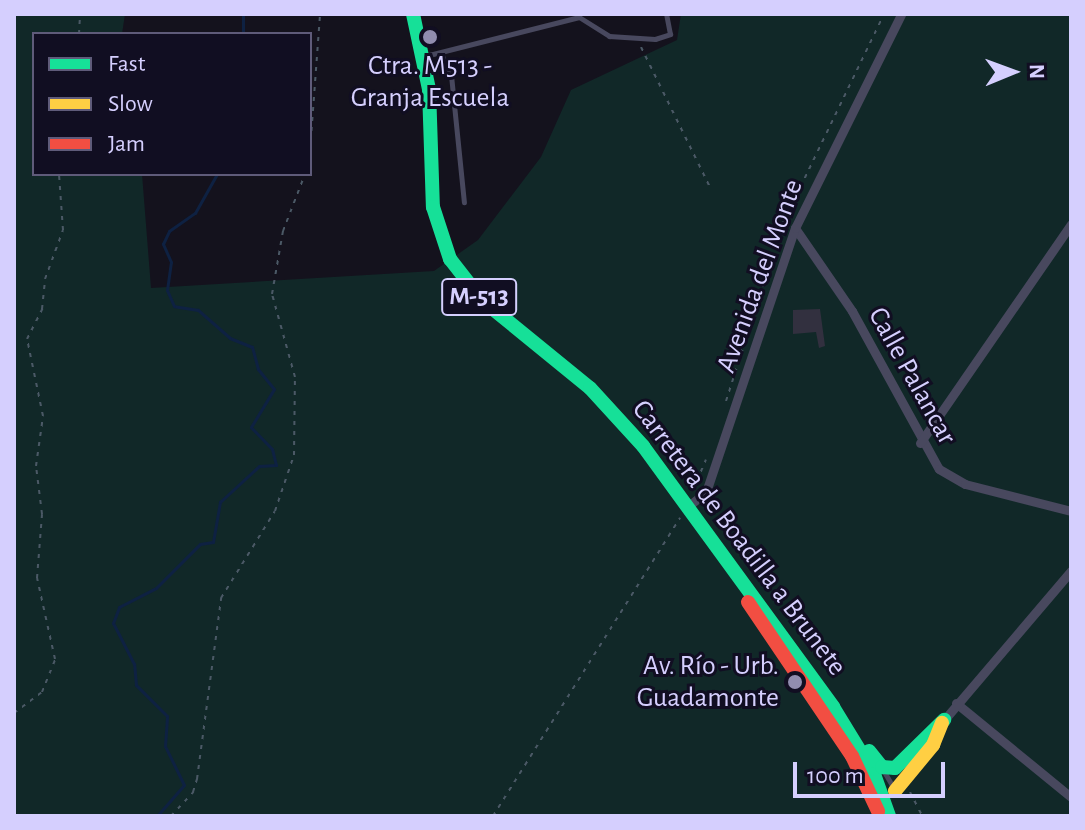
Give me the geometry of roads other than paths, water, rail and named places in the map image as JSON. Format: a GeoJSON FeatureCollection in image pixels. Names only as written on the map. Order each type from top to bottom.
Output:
{"type":"FeatureCollection","features":[{"type":"Feature","properties":{"kind":"main road","name":"Carretera de Boadilla a Brunete"},"geometry":{"type":"LineString","coordinates":[[413,14],[425,56],[432,197],[450,259],[482,300],[618,417],[890,779],[884,816]]}},
{"type":"Feature","properties":{"kind":"main road","name":"M-513"},"geometry":{"type":"LineString","coordinates":[[687,507],[852,756],[884,816]]}},
{"type":"Feature","properties":{"kind":"main road"},"geometry":{"type":"LineString","coordinates":[[764,625],[814,690],[890,779],[944,720]]}},
{"type":"Feature","properties":{"kind":"main road","name":"M-513"},"geometry":{"type":"LineString","coordinates":[[890,779],[897,816]]}},
{"type":"Feature","properties":{"kind":"street","name":"Avenida del Monte"},"geometry":{"type":"LineString","coordinates":[[687,507],[706,492],[795,228],[901,14]]}},
{"type":"Feature","properties":{"kind":"street"},"geometry":{"type":"LineString","coordinates":[[920,443],[1071,224]]}},
{"type":"Feature","properties":{"kind":"street","name":"Calle Palancar"},"geometry":{"type":"LineString","coordinates":[[795,228],[852,311],[920,443],[950,479],[1071,511]]}},
{"type":"Feature","properties":{"kind":"street"},"geometry":{"type":"LineString","coordinates":[[944,720],[1071,571]]}},
{"type":"Feature","properties":{"kind":"street"},"geometry":{"type":"LineString","coordinates":[[956,703],[1071,797]]}},
{"type":"Feature","properties":{"kind":"lane"},"geometry":{"type":"LineString","coordinates":[[425,56],[579,17],[609,36],[639,40],[670,34],[666,14]]}},
{"type":"Feature","properties":{"kind":"lane"},"geometry":{"type":"LineString","coordinates":[[441,53],[451,75],[464,202]]}},
{"type":"Feature","properties":{"kind":"waterway"},"geometry":{"type":"LineString","coordinates":[[243,14],[243,32]]}},
{"type":"Feature","properties":{"kind":"waterway"},"geometry":{"type":"LineString","coordinates":[[157,816],[184,785],[165,746],[167,716],[136,685],[134,664],[113,623],[119,607],[156,588],[200,544],[213,542],[220,502],[259,466],[276,465],[272,449],[251,427],[274,389],[258,369],[252,347],[230,338],[198,310],[174,306],[167,290],[171,262],[163,244],[169,231],[195,213],[216,176]]}},
{"type":"Feature","properties":{"kind":"place","name":"Ctra. M513 - Granja Escuela"},"geometry":{"type":"Point","coordinates":[430,37]}},
{"type":"Feature","properties":{"kind":"place","name":"Av. Río - Urb. Guadamonte"},"geometry":{"type":"Point","coordinates":[795,682]}}]}
